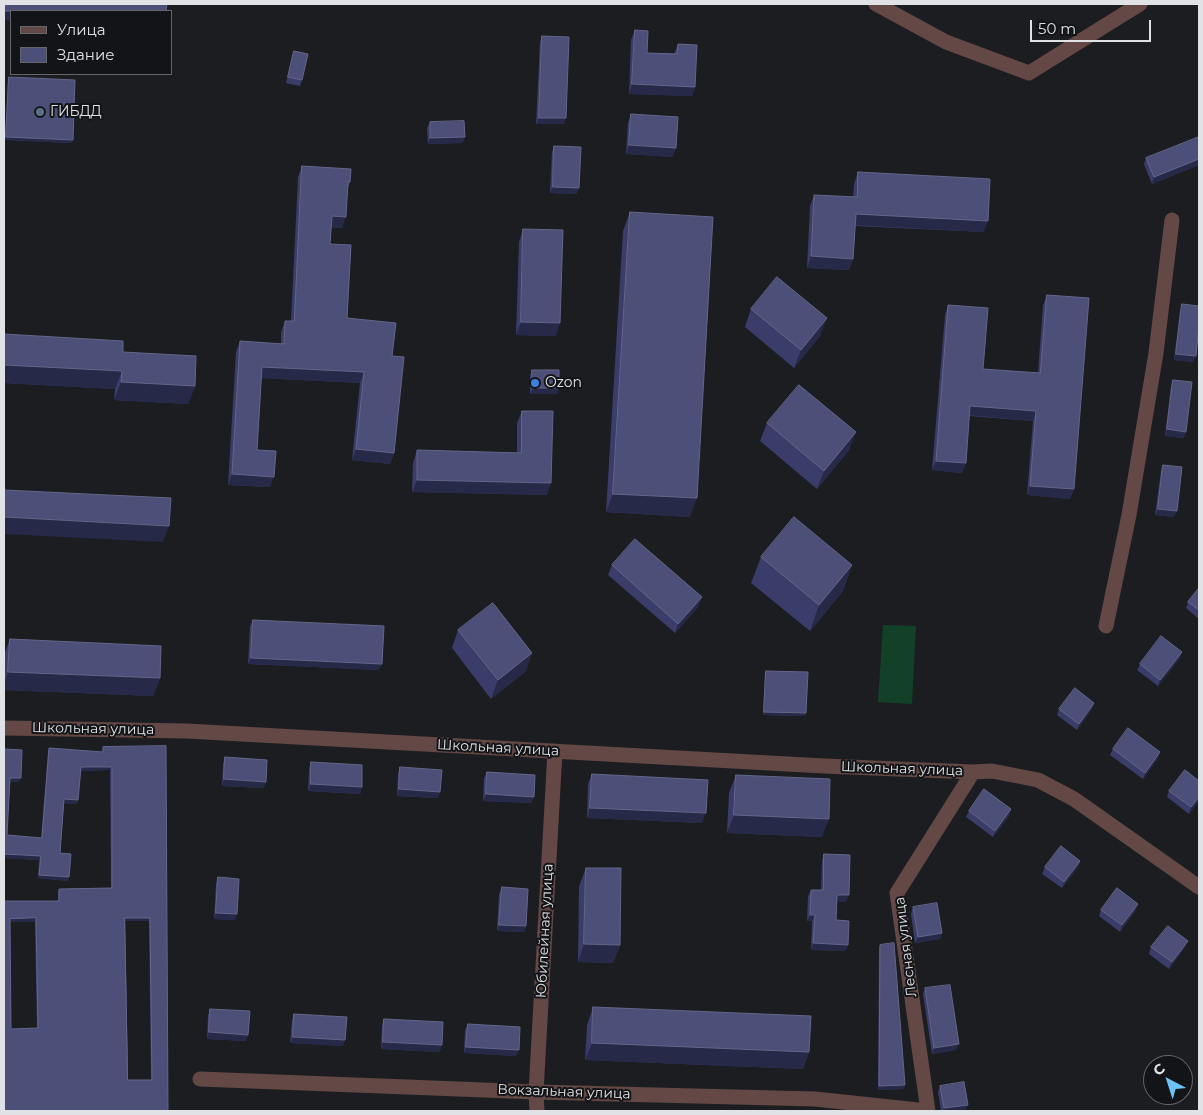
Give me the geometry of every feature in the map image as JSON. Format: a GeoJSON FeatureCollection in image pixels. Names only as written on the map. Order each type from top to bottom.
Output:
{"type":"FeatureCollection","features":[{"type":"Feature","properties":{"kind":"street"},"geometry":{"type":"LineString","coordinates":[[876,4],[946,42],[1029,73],[1140,4]]}},
{"type":"Feature","properties":{"kind":"street"},"geometry":{"type":"LineString","coordinates":[[1106,626],[1129,515],[1156,353],[1172,220]]}},
{"type":"Feature","properties":{"kind":"street","name":"Школьная улица"},"geometry":{"type":"LineString","coordinates":[[4,728],[187,731],[824,766],[973,772],[992,771],[1038,780],[1074,799],[1199,887]]}},
{"type":"Feature","properties":{"kind":"street","name":"Юбилейная улица"},"geometry":{"type":"LineString","coordinates":[[537,1111],[536,1092],[555,751]]}},
{"type":"Feature","properties":{"kind":"street","name":"Лесная улица"},"geometry":{"type":"LineString","coordinates":[[928,1111],[898,893],[973,772]]}},
{"type":"Feature","properties":{"kind":"street","name":"Вокзальная улица"},"geometry":{"type":"LineString","coordinates":[[200,1079],[536,1092],[815,1099],[928,1111]]}},
{"type":"Feature","properties":{"kind":"green space"},"geometry":{"type":"Polygon","coordinates":[[[883,625],[916,626],[912,704],[878,702],[883,625]]]}},
{"type":"Feature","properties":{"kind":"building"},"geometry":{"type":"Polygon","coordinates":[[[4,4],[167,4],[166,10],[4,11],[4,4]]]}},
{"type":"Feature","properties":{"kind":"building"},"geometry":{"type":"Polygon","coordinates":[[[635,30],[648,31],[647,53],[677,54],[678,44],[697,45],[695,87],[632,84],[635,30]]]}},
{"type":"Feature","properties":{"kind":"building"},"geometry":{"type":"Polygon","coordinates":[[[542,36],[569,37],[566,118],[539,118],[542,36]]]}},
{"type":"Feature","properties":{"kind":"building"},"geometry":{"type":"Polygon","coordinates":[[[294,51],[308,54],[302,80],[288,77],[294,51]]]}},
{"type":"Feature","properties":{"kind":"building","name":"ГИБДД"},"geometry":{"type":"Polygon","coordinates":[[[9,77],[75,80],[73,140],[6,137],[9,77]]]}},
{"type":"Feature","properties":{"kind":"building"},"geometry":{"type":"Polygon","coordinates":[[[631,114],[678,117],[676,148],[629,145],[631,114]]]}},
{"type":"Feature","properties":{"kind":"building"},"geometry":{"type":"Polygon","coordinates":[[[464,121],[465,137],[430,138],[430,122],[464,121]]]}},
{"type":"Feature","properties":{"kind":"building"},"geometry":{"type":"Polygon","coordinates":[[[1199,137],[1199,159],[1154,177],[1146,158],[1199,137]]]}},
{"type":"Feature","properties":{"kind":"building"},"geometry":{"type":"Polygon","coordinates":[[[554,146],[581,147],[579,188],[553,187],[554,146]]]}},
{"type":"Feature","properties":{"kind":"building"},"geometry":{"type":"Polygon","coordinates":[[[302,166],[351,169],[350,182],[348,182],[346,217],[332,216],[330,244],[351,245],[347,318],[396,323],[392,356],[404,357],[394,453],[356,449],[364,372],[262,367],[257,450],[276,451],[274,477],[232,474],[240,341],[284,344],[285,321],[294,321],[302,166]]]}},
{"type":"Feature","properties":{"kind":"building"},"geometry":{"type":"Polygon","coordinates":[[[858,172],[990,179],[988,221],[856,214],[853,259],[811,256],[814,195],[857,197],[858,172]]]}},
{"type":"Feature","properties":{"kind":"building"},"geometry":{"type":"Polygon","coordinates":[[[630,212],[713,217],[697,498],[613,494],[630,212]]]}},
{"type":"Feature","properties":{"kind":"building"},"geometry":{"type":"Polygon","coordinates":[[[523,229],[563,230],[560,323],[521,322],[523,229]]]}},
{"type":"Feature","properties":{"kind":"building"},"geometry":{"type":"Polygon","coordinates":[[[777,277],[827,318],[801,350],[751,309],[777,277]]]}},
{"type":"Feature","properties":{"kind":"building"},"geometry":{"type":"Polygon","coordinates":[[[1047,295],[1089,298],[1074,489],[1030,486],[1036,411],[970,406],[966,463],[936,461],[948,305],[988,308],[983,369],[1040,373],[1047,295]]]}},
{"type":"Feature","properties":{"kind":"building"},"geometry":{"type":"Polygon","coordinates":[[[1182,304],[1199,306],[1196,356],[1176,354],[1182,304]]]}},
{"type":"Feature","properties":{"kind":"building"},"geometry":{"type":"Polygon","coordinates":[[[4,334],[123,341],[123,352],[196,356],[195,386],[121,382],[122,371],[4,365],[4,334]]]}},
{"type":"Feature","properties":{"kind":"building"},"geometry":{"type":"Polygon","coordinates":[[[532,370],[559,370],[559,388],[533,388],[532,370]]]}},
{"type":"Feature","properties":{"kind":"building"},"geometry":{"type":"Polygon","coordinates":[[[1173,380],[1192,382],[1186,432],[1167,429],[1173,380]]]}},
{"type":"Feature","properties":{"kind":"building"},"geometry":{"type":"Polygon","coordinates":[[[799,385],[856,432],[824,471],[767,423],[799,385]]]}},
{"type":"Feature","properties":{"kind":"building"},"geometry":{"type":"Polygon","coordinates":[[[522,411],[553,411],[551,483],[417,480],[417,450],[521,453],[522,411]]]}},
{"type":"Feature","properties":{"kind":"building"},"geometry":{"type":"Polygon","coordinates":[[[1163,465],[1182,467],[1177,511],[1158,509],[1163,465]]]}},
{"type":"Feature","properties":{"kind":"building"},"geometry":{"type":"Polygon","coordinates":[[[4,490],[171,498],[169,526],[4,517],[4,490]]]}},
{"type":"Feature","properties":{"kind":"building"},"geometry":{"type":"Polygon","coordinates":[[[794,517],[852,565],[819,605],[761,557],[794,517]]]}},
{"type":"Feature","properties":{"kind":"building"},"geometry":{"type":"Polygon","coordinates":[[[635,539],[702,597],[678,624],[612,565],[635,539]]]}},
{"type":"Feature","properties":{"kind":"building"},"geometry":{"type":"Polygon","coordinates":[[[1199,588],[1199,610],[1188,602],[1199,588]]]}},
{"type":"Feature","properties":{"kind":"building"},"geometry":{"type":"Polygon","coordinates":[[[493,603],[532,653],[498,680],[458,630],[493,603]]]}},
{"type":"Feature","properties":{"kind":"building"},"geometry":{"type":"Polygon","coordinates":[[[253,620],[384,626],[382,664],[251,658],[253,620]]]}},
{"type":"Feature","properties":{"kind":"building"},"geometry":{"type":"Polygon","coordinates":[[[1161,636],[1182,652],[1160,680],[1140,664],[1161,636]]]}},
{"type":"Feature","properties":{"kind":"building"},"geometry":{"type":"Polygon","coordinates":[[[10,639],[161,646],[160,678],[8,672],[10,639]]]}},
{"type":"Feature","properties":{"kind":"building"},"geometry":{"type":"Polygon","coordinates":[[[766,671],[808,672],[806,713],[764,712],[766,671]]]}},
{"type":"Feature","properties":{"kind":"building"},"geometry":{"type":"Polygon","coordinates":[[[1075,688],[1094,703],[1079,724],[1059,709],[1075,688]]]}},
{"type":"Feature","properties":{"kind":"building"},"geometry":{"type":"Polygon","coordinates":[[[1128,728],[1160,752],[1145,773],[1113,749],[1128,728]]]}},
{"type":"Feature","properties":{"kind":"building"},"geometry":{"type":"Polygon","coordinates":[[[166,746],[168,1111],[4,1111],[4,901],[59,901],[59,889],[112,888],[112,767],[81,767],[78,800],[64,799],[60,853],[71,854],[69,877],[39,875],[41,856],[4,854],[4,749],[22,750],[21,778],[10,778],[7,835],[42,838],[49,748],[103,752],[103,747],[166,746]],[[36,918],[10,919],[11,1029],[38,1028],[36,918]],[[125,918],[128,1080],[152,1080],[150,918],[125,918]]]}},
{"type":"Feature","properties":{"kind":"building"},"geometry":{"type":"Polygon","coordinates":[[[225,757],[267,760],[266,782],[224,779],[225,757]]]}},
{"type":"Feature","properties":{"kind":"building"},"geometry":{"type":"Polygon","coordinates":[[[311,762],[362,765],[362,787],[311,784],[311,762]]]}},
{"type":"Feature","properties":{"kind":"building"},"geometry":{"type":"Polygon","coordinates":[[[400,767],[442,770],[440,792],[399,789],[400,767]]]}},
{"type":"Feature","properties":{"kind":"building"},"geometry":{"type":"Polygon","coordinates":[[[1185,770],[1199,781],[1199,797],[1191,807],[1169,791],[1185,770]]]}},
{"type":"Feature","properties":{"kind":"building"},"geometry":{"type":"Polygon","coordinates":[[[487,772],[535,775],[534,797],[486,794],[487,772]]]}},
{"type":"Feature","properties":{"kind":"building"},"geometry":{"type":"Polygon","coordinates":[[[592,774],[708,780],[706,813],[590,808],[592,774]]]}},
{"type":"Feature","properties":{"kind":"building"},"geometry":{"type":"Polygon","coordinates":[[[736,775],[830,779],[829,819],[734,815],[736,775]]]}},
{"type":"Feature","properties":{"kind":"building"},"geometry":{"type":"Polygon","coordinates":[[[984,789],[1011,809],[995,831],[969,811],[984,789]]]}},
{"type":"Feature","properties":{"kind":"building"},"geometry":{"type":"Polygon","coordinates":[[[1061,846],[1080,861],[1064,882],[1045,867],[1061,846]]]}},
{"type":"Feature","properties":{"kind":"building"},"geometry":{"type":"Polygon","coordinates":[[[824,854],[850,855],[849,895],[837,895],[836,920],[849,921],[848,945],[813,943],[815,915],[810,915],[811,890],[823,890],[824,854]]]}},
{"type":"Feature","properties":{"kind":"building"},"geometry":{"type":"Polygon","coordinates":[[[586,868],[621,868],[620,945],[584,944],[586,868]]]}},
{"type":"Feature","properties":{"kind":"building"},"geometry":{"type":"Polygon","coordinates":[[[218,877],[239,879],[237,914],[216,913],[218,877]]]}},
{"type":"Feature","properties":{"kind":"building"},"geometry":{"type":"Polygon","coordinates":[[[502,887],[528,889],[526,926],[499,925],[502,887]]]}},
{"type":"Feature","properties":{"kind":"building"},"geometry":{"type":"Polygon","coordinates":[[[1117,888],[1138,904],[1122,925],[1101,910],[1117,888]]]}},
{"type":"Feature","properties":{"kind":"building"},"geometry":{"type":"Polygon","coordinates":[[[937,903],[942,933],[918,937],[913,907],[937,903]]]}},
{"type":"Feature","properties":{"kind":"building"},"geometry":{"type":"Polygon","coordinates":[[[1168,926],[1188,941],[1172,962],[1151,947],[1168,926]]]}},
{"type":"Feature","properties":{"kind":"building"},"geometry":{"type":"Polygon","coordinates":[[[894,943],[905,1085],[879,1086],[880,945],[894,943]]]}},
{"type":"Feature","properties":{"kind":"building"},"geometry":{"type":"Polygon","coordinates":[[[950,985],[959,1044],[934,1048],[925,988],[950,985]]]}},
{"type":"Feature","properties":{"kind":"building"},"geometry":{"type":"Polygon","coordinates":[[[593,1007],[811,1016],[809,1052],[592,1043],[593,1007]]]}},
{"type":"Feature","properties":{"kind":"building"},"geometry":{"type":"Polygon","coordinates":[[[210,1009],[250,1011],[248,1035],[209,1032],[210,1009]]]}},
{"type":"Feature","properties":{"kind":"building"},"geometry":{"type":"Polygon","coordinates":[[[294,1014],[347,1017],[345,1040],[293,1037],[294,1014]]]}},
{"type":"Feature","properties":{"kind":"building"},"geometry":{"type":"Polygon","coordinates":[[[384,1019],[443,1022],[442,1045],[383,1042],[384,1019]]]}},
{"type":"Feature","properties":{"kind":"building"},"geometry":{"type":"Polygon","coordinates":[[[468,1024],[520,1027],[519,1050],[466,1047],[468,1024]]]}},
{"type":"Feature","properties":{"kind":"building"},"geometry":{"type":"Polygon","coordinates":[[[964,1082],[968,1105],[944,1108],[940,1086],[964,1082]]]}},
{"type":"Feature","properties":{"kind":"place","name":"ГИБДД"},"geometry":{"type":"Point","coordinates":[40,112]}},
{"type":"Feature","properties":{"kind":"place","name":"Ozon"},"geometry":{"type":"Point","coordinates":[535,383]}}]}
